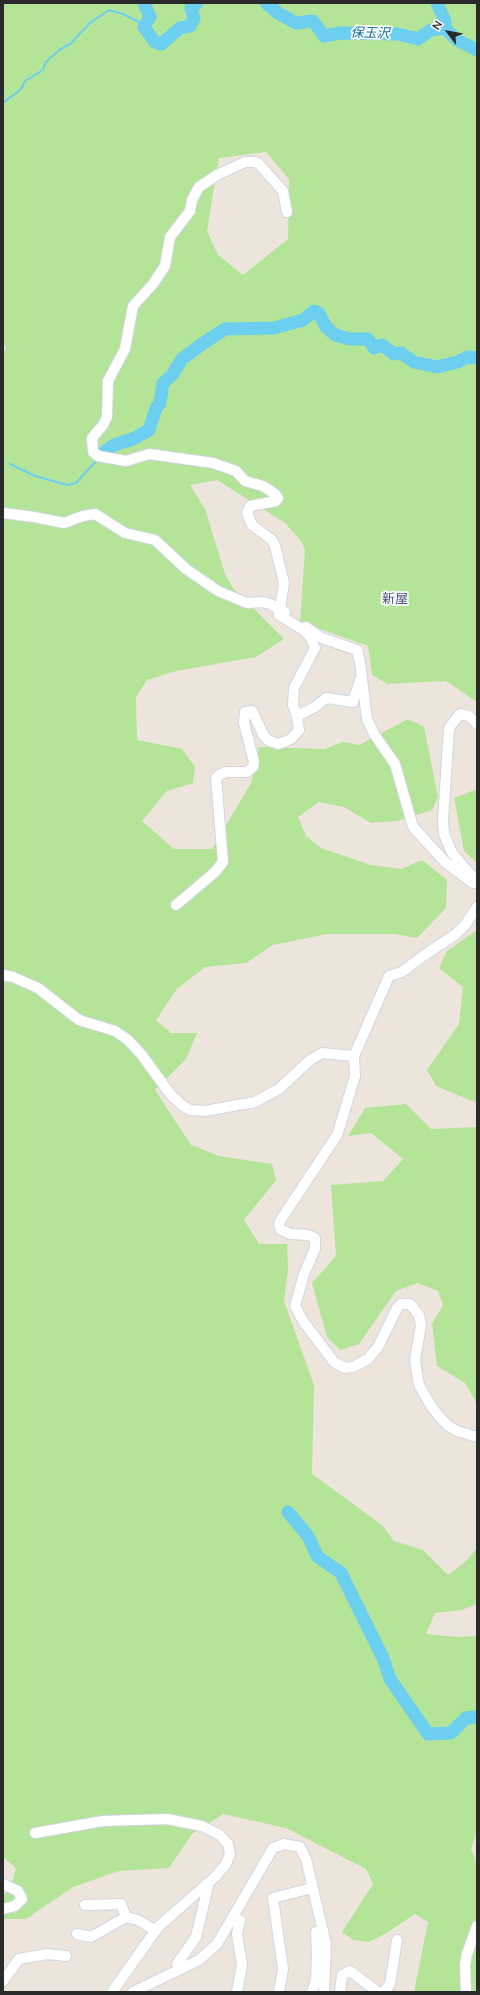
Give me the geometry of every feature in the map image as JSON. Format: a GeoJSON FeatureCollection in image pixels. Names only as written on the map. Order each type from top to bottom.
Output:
{"type":"FeatureCollection","features":[{"type":"Feature","properties":{"kind":"street"},"geometry":{"type":"LineString","coordinates":[[176,905],[214,873],[223,862],[216,778],[220,774],[226,772],[247,772],[253,766],[254,762],[244,723],[245,712],[252,711],[264,736],[278,744],[291,739],[299,730],[297,716],[293,705],[294,688],[315,648],[311,638],[305,631],[279,615],[284,583],[275,546],[272,540],[252,525],[247,514],[250,506],[276,501],[278,498],[275,494],[263,486],[245,481],[236,471],[213,463],[149,454],[126,461],[98,456],[93,452],[92,438],[98,433],[107,417],[108,381],[125,349],[133,306],[153,284],[165,266],[170,237],[190,211],[192,200],[200,187],[224,172],[245,162],[255,162],[259,164],[283,192],[287,212]]}},
{"type":"Feature","properties":{"kind":"street"},"geometry":{"type":"LineString","coordinates":[[3,513],[64,523],[83,516],[95,514],[125,533],[155,540],[186,569],[218,591],[247,603],[263,602],[280,609],[322,638],[357,650],[362,676],[367,719],[374,734],[395,764],[413,827],[446,863],[473,883],[477,882]]}},
{"type":"Feature","properties":{"kind":"street"},"geometry":{"type":"LineString","coordinates":[[297,716],[315,707],[326,698],[353,702],[362,676]]}},
{"type":"Feature","properties":{"kind":"street"},"geometry":{"type":"LineString","coordinates":[[477,724],[469,716],[460,714],[449,728],[443,821],[444,834],[452,853],[477,882]]}},
{"type":"Feature","properties":{"kind":"street"},"geometry":{"type":"LineString","coordinates":[[477,907],[465,926],[456,934],[402,972],[390,976],[354,1056],[355,1076],[337,1135],[280,1220],[280,1225],[285,1232],[312,1236],[316,1243],[296,1298],[296,1311],[334,1362],[345,1368],[353,1367],[368,1359],[378,1347],[397,1308],[401,1304],[410,1304],[419,1315],[420,1325],[415,1360],[419,1385],[433,1409],[447,1425],[457,1431],[477,1437]]}},
{"type":"Feature","properties":{"kind":"street"},"geometry":{"type":"LineString","coordinates":[[3,975],[13,977],[38,988],[79,1020],[115,1031],[128,1040],[141,1054],[171,1095],[190,1110],[205,1111],[255,1102],[279,1089],[310,1060],[322,1053],[354,1056]]}},
{"type":"Feature","properties":{"kind":"street"},"geometry":{"type":"LineString","coordinates":[[35,1833],[103,1822],[167,1819],[202,1826],[220,1835],[228,1844],[230,1854],[226,1864],[209,1882],[178,1908],[156,1931],[112,1992]]}},
{"type":"Feature","properties":{"kind":"street"},"geometry":{"type":"LineString","coordinates":[[133,1992],[179,1968],[199,1960],[217,1944],[273,1848],[284,1844],[300,1847],[306,1860],[326,1944],[324,1992]]}},
{"type":"Feature","properties":{"kind":"street"},"geometry":{"type":"LineString","coordinates":[[179,1968],[177,1964],[196,1937],[209,1882]]}},
{"type":"Feature","properties":{"kind":"street"},"geometry":{"type":"LineString","coordinates":[[3,1884],[18,1891],[22,1899],[15,1906],[3,1909]]}},
{"type":"Feature","properties":{"kind":"street"},"geometry":{"type":"LineString","coordinates":[[279,1992],[283,1968],[273,1898],[312,1888]]}},
{"type":"Feature","properties":{"kind":"street"},"geometry":{"type":"LineString","coordinates":[[85,1905],[121,1904],[126,1917]]}},
{"type":"Feature","properties":{"kind":"street"},"geometry":{"type":"LineString","coordinates":[[77,1934],[91,1937],[126,1917],[138,1920],[156,1931]]}},
{"type":"Feature","properties":{"kind":"street"},"geometry":{"type":"LineString","coordinates":[[232,1918],[240,1920],[237,1934],[242,1965],[237,1992]]}},
{"type":"Feature","properties":{"kind":"street"},"geometry":{"type":"LineString","coordinates":[[466,1992],[465,1965],[467,1954],[477,1926]]}},
{"type":"Feature","properties":{"kind":"street"},"geometry":{"type":"LineString","coordinates":[[312,1992],[316,1980],[316,1932],[323,1930]]}},
{"type":"Feature","properties":{"kind":"street"},"geometry":{"type":"LineString","coordinates":[[384,1992],[390,1984],[397,1940]]}},
{"type":"Feature","properties":{"kind":"street"},"geometry":{"type":"LineString","coordinates":[[3,1981],[19,1959],[48,1954],[66,1956]]}},
{"type":"Feature","properties":{"kind":"street"},"geometry":{"type":"LineString","coordinates":[[340,1992],[342,1975],[350,1971],[378,1992]]}},
{"type":"Feature","properties":{"kind":"green space"},"geometry":{"type":"Polygon","coordinates":[[[3,3],[477,3],[477,702],[446,681],[388,684],[372,675],[368,646],[300,622],[305,550],[301,541],[285,523],[217,480],[190,485],[205,509],[225,574],[233,588],[284,639],[256,657],[176,671],[147,680],[136,697],[137,740],[182,749],[195,767],[193,783],[167,791],[142,821],[174,849],[212,849],[251,783],[259,747],[325,749],[343,742],[359,745],[408,719],[424,727],[438,797],[432,810],[397,821],[371,823],[344,807],[319,802],[298,817],[306,836],[321,848],[371,865],[401,869],[422,860],[447,880],[446,908],[417,938],[395,934],[327,934],[273,945],[246,963],[205,967],[177,989],[156,1020],[171,1033],[197,1033],[186,1059],[155,1090],[191,1145],[219,1156],[272,1164],[276,1180],[244,1220],[259,1244],[287,1244],[288,1270],[284,1301],[314,1385],[312,1474],[382,1525],[394,1541],[423,1550],[448,1575],[466,1561],[477,1548],[477,1604],[462,1610],[435,1613],[426,1634],[458,1637],[477,1636],[477,1831],[471,1849],[477,1864],[477,1992],[414,1992],[428,1922],[415,1914],[385,1934],[369,1942],[353,1940],[342,1932],[373,1884],[366,1869],[286,1828],[223,1814],[192,1834],[169,1868],[119,1871],[73,1887],[26,1919],[3,1919],[3,1896],[11,1887],[16,1868],[3,1857],[3,352],[6,348],[3,345],[3,3]],[[266,152],[219,158],[207,231],[218,255],[243,275],[288,239],[289,179],[266,152]]]}},
{"type":"Feature","properties":{"kind":"green space"},"geometry":{"type":"Polygon","coordinates":[[[477,789],[477,863],[464,851],[454,798],[477,789]]]}},
{"type":"Feature","properties":{"kind":"green space"},"geometry":{"type":"Polygon","coordinates":[[[477,930],[477,1103],[436,1086],[427,1070],[459,1024],[463,987],[439,968],[447,951],[477,930]]]}},
{"type":"Feature","properties":{"kind":"green space"},"geometry":{"type":"Polygon","coordinates":[[[406,1104],[431,1129],[477,1127],[477,1404],[465,1383],[437,1366],[432,1324],[443,1305],[438,1291],[417,1283],[396,1291],[359,1344],[340,1350],[327,1337],[312,1283],[336,1256],[331,1185],[383,1181],[403,1159],[371,1133],[348,1136],[365,1108],[406,1104]]]}},
{"type":"Feature","properties":{"kind":"waterway","name":"保玉沢"},"geometry":{"type":"LineString","coordinates":[[144,3],[150,17],[144,27],[155,42],[161,44],[180,28],[190,26],[194,18],[191,8],[197,3]]}},
{"type":"Feature","properties":{"kind":"waterway","name":"保玉沢"},"geometry":{"type":"LineString","coordinates":[[266,3],[278,13],[296,23],[313,21],[324,36],[340,33],[398,34],[418,39],[431,30],[445,28],[457,40],[477,50]]}},
{"type":"Feature","properties":{"kind":"waterway"},"geometry":{"type":"LineString","coordinates":[[437,3],[445,21],[445,28]]}},
{"type":"Feature","properties":{"kind":"waterway"},"geometry":{"type":"LineString","coordinates":[[3,103],[21,89],[25,81],[43,70],[46,62],[59,50],[70,44],[90,23],[109,10],[123,14],[145,25]]}},
{"type":"Feature","properties":{"kind":"waterway"},"geometry":{"type":"LineString","coordinates":[[103,453],[114,445],[133,439],[149,430],[156,408],[160,403],[163,383],[172,375],[182,359],[225,329],[274,328],[303,320],[314,311],[319,313],[326,327],[335,335],[350,339],[368,339],[374,348],[382,345],[394,354],[401,353],[414,362],[437,367],[457,362],[468,357],[477,358]]}},
{"type":"Feature","properties":{"kind":"waterway"},"geometry":{"type":"LineString","coordinates":[[10,464],[35,476],[67,485],[76,483],[98,459]]}},
{"type":"Feature","properties":{"kind":"waterway"},"geometry":{"type":"LineString","coordinates":[[288,1512],[308,1536],[317,1556],[341,1573],[383,1658],[390,1679],[428,1734],[451,1733],[466,1718],[477,1717]]}},
{"type":"Feature","properties":{"kind":"district","name":"新屋"},"geometry":{"type":"Point","coordinates":[395,600]}}]}
